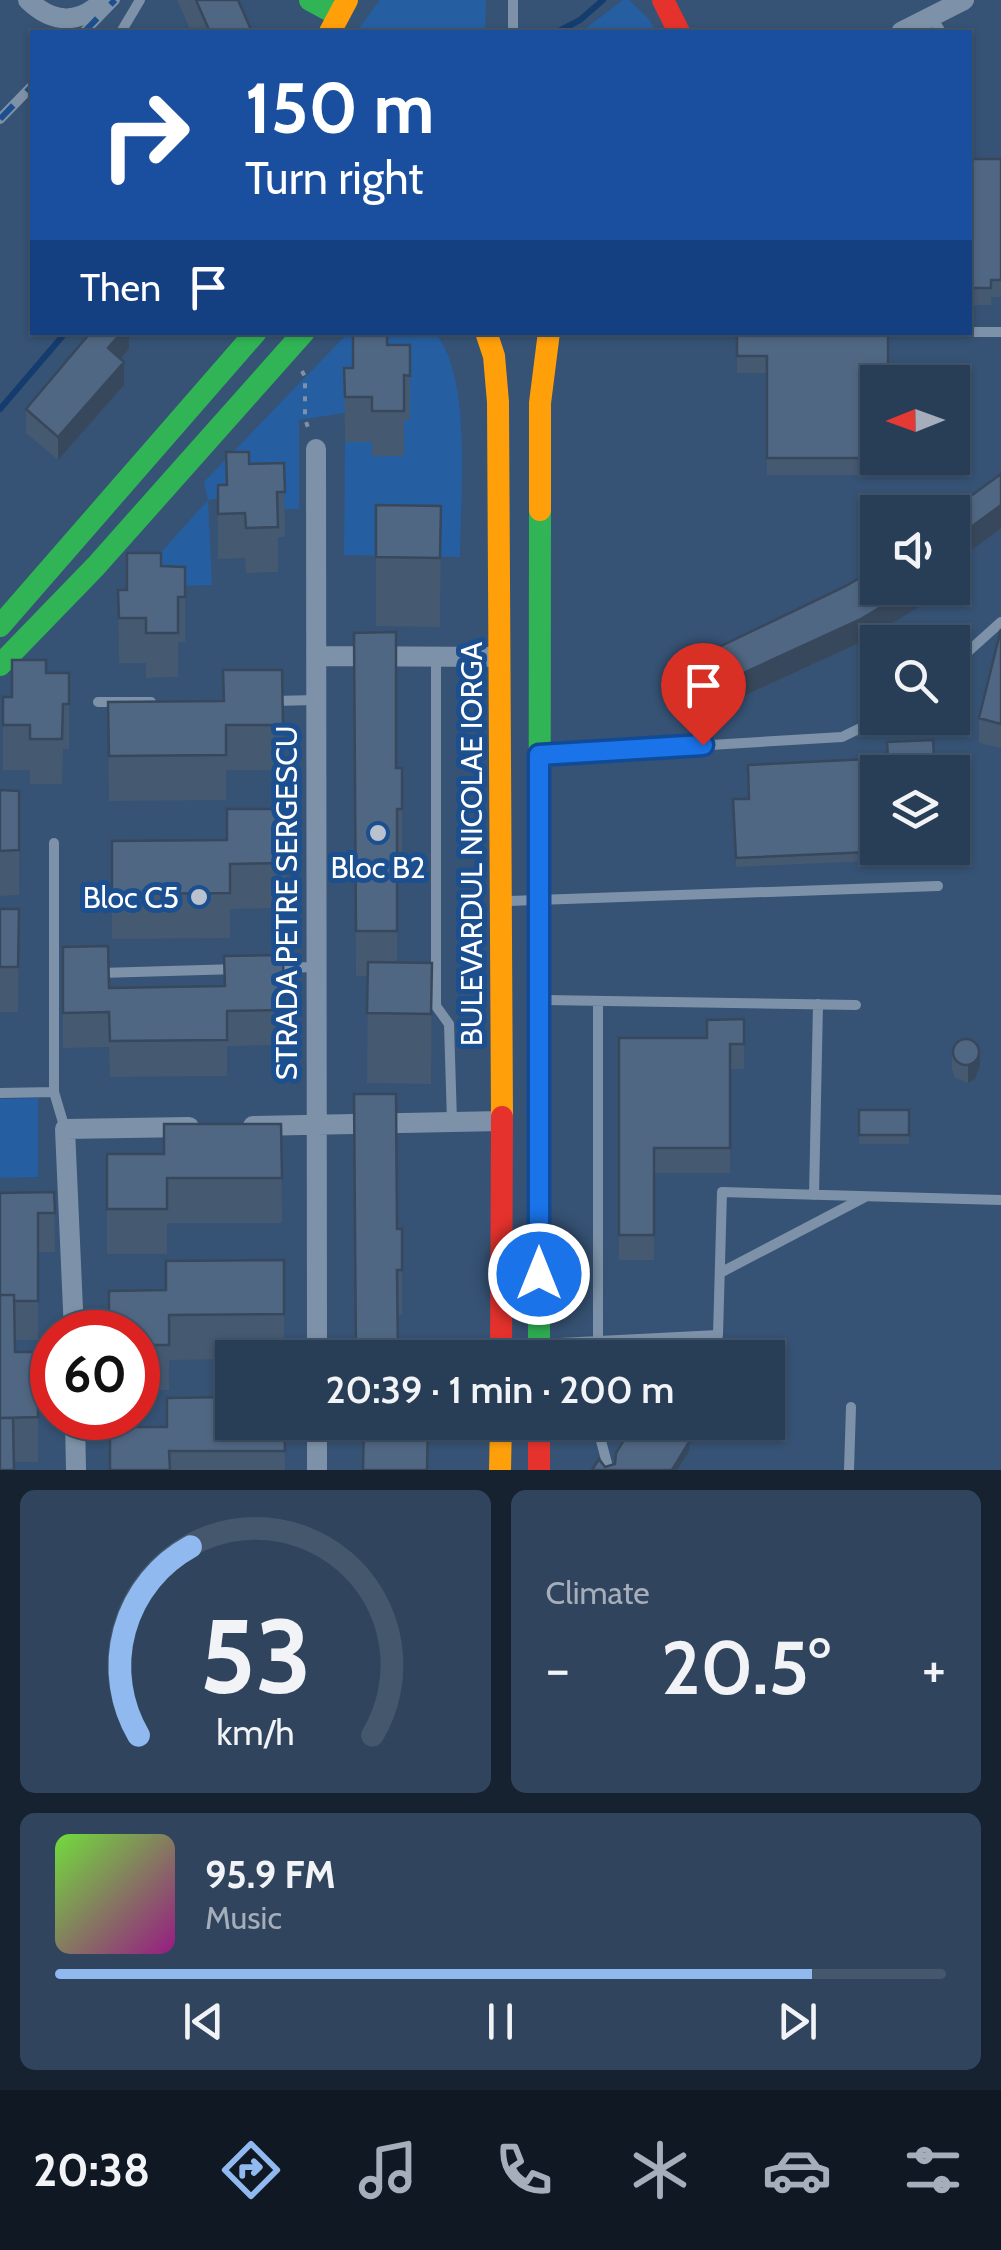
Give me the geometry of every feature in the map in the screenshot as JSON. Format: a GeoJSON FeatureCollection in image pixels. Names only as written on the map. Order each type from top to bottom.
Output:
{"type":"FeatureCollection","features":[{"type":"Feature","properties":{"kind":"main road"},"geometry":{"type":"LineString","coordinates":[[310,0],[339,16]]}},
{"type":"Feature","properties":{"kind":"main road"},"geometry":{"type":"LineString","coordinates":[[663,0],[678,30]]}},
{"type":"Feature","properties":{"kind":"main road"},"geometry":{"type":"LineString","coordinates":[[23,640],[3,623],[253,335]]}},
{"type":"Feature","properties":{"kind":"main road","name":"BULEVARDUL NICOLAE IORGA"},"geometry":{"type":"LineString","coordinates":[[487,335],[494,356],[498,402],[503,902],[501,1340]]}},
{"type":"Feature","properties":{"kind":"main road"},"geometry":{"type":"LineString","coordinates":[[539,1340],[540,403],[549,335]]}},
{"type":"Feature","properties":{"kind":"main road"},"geometry":{"type":"LineString","coordinates":[[0,664],[96,566],[296,341]]}},
{"type":"Feature","properties":{"kind":"main road"},"geometry":{"type":"LineString","coordinates":[[500,1440],[500,1470]]}},
{"type":"Feature","properties":{"kind":"main road"},"geometry":{"type":"LineString","coordinates":[[539,1440],[539,1470]]}},
{"type":"Feature","properties":{"kind":"street"},"geometry":{"type":"LineString","coordinates":[[28,0],[46,14],[69,21],[93,11],[104,0]]}},
{"type":"Feature","properties":{"kind":"street"},"geometry":{"type":"LineString","coordinates":[[911,30],[937,25],[964,0]]}},
{"type":"Feature","properties":{"kind":"street","name":"STRADA PETRE SERGESCU"},"geometry":{"type":"LineString","coordinates":[[316,448],[317,1340]]}},
{"type":"Feature","properties":{"kind":"street"},"geometry":{"type":"LineString","coordinates":[[316,656],[500,657]]}},
{"type":"Feature","properties":{"kind":"street"},"geometry":{"type":"LineString","coordinates":[[239,1126],[502,1120]]}},
{"type":"Feature","properties":{"kind":"street"},"geometry":{"type":"LineString","coordinates":[[72,1310],[61,1197],[66,1129],[200,1127]]}},
{"type":"Feature","properties":{"kind":"street"},"geometry":{"type":"LineString","coordinates":[[75,1440],[76,1470]]}},
{"type":"Feature","properties":{"kind":"street"},"geometry":{"type":"LineString","coordinates":[[317,1440],[317,1470]]}},
{"type":"Feature","properties":{"kind":"lane"},"geometry":{"type":"LineString","coordinates":[[123,30],[140,0]]}},
{"type":"Feature","properties":{"kind":"lane"},"geometry":{"type":"LineString","coordinates":[[513,0],[513,28]]}},
{"type":"Feature","properties":{"kind":"lane"},"geometry":{"type":"LineString","coordinates":[[972,332],[1001,332]]}},
{"type":"Feature","properties":{"kind":"lane"},"geometry":{"type":"LineString","coordinates":[[970,650],[1001,622]]}},
{"type":"Feature","properties":{"kind":"lane"},"geometry":{"type":"LineString","coordinates":[[436,657],[436,1006],[449,1024],[452,1122]]}},
{"type":"Feature","properties":{"kind":"lane"},"geometry":{"type":"LineString","coordinates":[[257,701],[316,700]]}},
{"type":"Feature","properties":{"kind":"lane"},"geometry":{"type":"LineString","coordinates":[[98,702],[158,702]]}},
{"type":"Feature","properties":{"kind":"lane"},"geometry":{"type":"LineString","coordinates":[[539,755],[842,736],[860,728]]}},
{"type":"Feature","properties":{"kind":"lane"},"geometry":{"type":"LineString","coordinates":[[54,843],[54,1092],[66,1129]]}},
{"type":"Feature","properties":{"kind":"lane"},"geometry":{"type":"LineString","coordinates":[[503,902],[938,886]]}},
{"type":"Feature","properties":{"kind":"lane"},"geometry":{"type":"LineString","coordinates":[[91,973],[315,967]]}},
{"type":"Feature","properties":{"kind":"lane"},"geometry":{"type":"LineString","coordinates":[[54,974],[72,973]]}},
{"type":"Feature","properties":{"kind":"lane"},"geometry":{"type":"LineString","coordinates":[[539,1000],[856,1005]]}},
{"type":"Feature","properties":{"kind":"lane"},"geometry":{"type":"LineString","coordinates":[[598,1001],[598,1340]]}},
{"type":"Feature","properties":{"kind":"lane"},"geometry":{"type":"LineString","coordinates":[[814,1195],[818,1004]]}},
{"type":"Feature","properties":{"kind":"lane"},"geometry":{"type":"LineString","coordinates":[[0,1093],[54,1092]]}},
{"type":"Feature","properties":{"kind":"lane"},"geometry":{"type":"LineString","coordinates":[[622,1340],[718,1336],[722,1192],[1001,1200]]}},
{"type":"Feature","properties":{"kind":"lane"},"geometry":{"type":"LineString","coordinates":[[720,1273],[866,1196]]}},
{"type":"Feature","properties":{"kind":"lane"},"geometry":{"type":"LineString","coordinates":[[850,1470],[851,1406]]}},
{"type":"Feature","properties":{"kind":"lane"},"geometry":{"type":"LineString","coordinates":[[601,1440],[608,1468]]}},
{"type":"Feature","properties":{"kind":"path"},"geometry":{"type":"LineString","coordinates":[[296,341],[305,377],[305,418],[316,448]]}},
{"type":"Feature","properties":{"kind":"shaded area"},"geometry":{"type":"Polygon","coordinates":[[[380,0],[486,0],[485,30],[358,30],[380,0]]]}},
{"type":"Feature","properties":{"kind":"shaded area"},"geometry":{"type":"Polygon","coordinates":[[[623,0],[629,0],[655,30],[584,30],[623,0]]]}},
{"type":"Feature","properties":{"kind":"shaded area"},"geometry":{"type":"Polygon","coordinates":[[[346,335],[436,335],[447,353],[460,408],[460,557],[344,555],[345,442],[372,442],[404,455],[404,420],[344,413],[299,420],[299,509],[249,509],[226,497],[208,500],[204,482],[346,335]]]}},
{"type":"Feature","properties":{"kind":"shaded area"},"geometry":{"type":"Polygon","coordinates":[[[208,500],[212,585],[130,587],[208,500]]]}},
{"type":"Feature","properties":{"kind":"shaded area"},"geometry":{"type":"Polygon","coordinates":[[[38,1098],[38,1177],[0,1178],[0,1099],[38,1098]]]}},
{"type":"Feature","properties":{"kind":"building"},"geometry":{"type":"Polygon","coordinates":[[[196,0],[238,0],[251,30],[209,30],[196,0]]]}},
{"type":"Feature","properties":{"kind":"building"},"geometry":{"type":"Polygon","coordinates":[[[972,159],[1001,159],[1001,280],[991,280],[991,288],[972,288],[972,159]]]}},
{"type":"Feature","properties":{"kind":"building"},"geometry":{"type":"Polygon","coordinates":[[[88,335],[119,335],[108,348],[124,362],[58,437],[26,409],[88,335]]]}},
{"type":"Feature","properties":{"kind":"building"},"geometry":{"type":"Polygon","coordinates":[[[353,335],[387,335],[387,345],[410,345],[410,376],[404,375],[404,411],[372,411],[372,397],[345,397],[344,368],[353,368],[353,335]]]}},
{"type":"Feature","properties":{"kind":"building"},"geometry":{"type":"Polygon","coordinates":[[[737,335],[888,335],[888,365],[860,365],[860,458],[767,458],[767,356],[737,356],[737,335]]]}},
{"type":"Feature","properties":{"kind":"building"},"geometry":{"type":"Polygon","coordinates":[[[226,452],[249,452],[249,464],[284,463],[285,492],[277,492],[278,527],[246,528],[245,513],[218,514],[218,485],[227,485],[226,452]]]}},
{"type":"Feature","properties":{"kind":"building"},"geometry":{"type":"Polygon","coordinates":[[[1001,474],[1001,505],[970,528],[970,497],[1001,474]]]}},
{"type":"Feature","properties":{"kind":"building"},"geometry":{"type":"Polygon","coordinates":[[[376,505],[441,506],[440,558],[376,557],[376,505]]]}},
{"type":"Feature","properties":{"kind":"building"},"geometry":{"type":"Polygon","coordinates":[[[127,553],[161,553],[161,566],[185,567],[185,597],[178,597],[178,633],[146,633],[146,618],[119,618],[118,590],[127,590],[127,553]]]}},
{"type":"Feature","properties":{"kind":"building"},"geometry":{"type":"Polygon","coordinates":[[[860,578],[860,605],[884,605],[728,680],[728,686],[690,687],[688,647],[721,646],[860,578]]]}},
{"type":"Feature","properties":{"kind":"building"},"geometry":{"type":"Polygon","coordinates":[[[1001,629],[1001,724],[979,718],[1001,629]]]}},
{"type":"Feature","properties":{"kind":"building","name":"Bloc B2"},"geometry":{"type":"Polygon","coordinates":[[[396,632],[396,768],[402,768],[402,809],[397,809],[397,931],[356,931],[354,633],[396,632]]]}},
{"type":"Feature","properties":{"kind":"building"},"geometry":{"type":"Polygon","coordinates":[[[12,660],[46,660],[46,673],[69,673],[69,704],[63,704],[62,739],[30,739],[30,725],[3,725],[3,697],[12,697],[12,660]]]}},
{"type":"Feature","properties":{"kind":"building"},"geometry":{"type":"Polygon","coordinates":[[[223,670],[282,670],[283,725],[226,725],[226,755],[109,756],[108,702],[224,701],[223,670]]]}},
{"type":"Feature","properties":{"kind":"building"},"geometry":{"type":"Polygon","coordinates":[[[933,740],[934,755],[888,755],[887,742],[933,740]]]}},
{"type":"Feature","properties":{"kind":"building"},"geometry":{"type":"Polygon","coordinates":[[[860,759],[860,852],[736,858],[733,799],[749,799],[748,765],[860,759]]]}},
{"type":"Feature","properties":{"kind":"building"},"geometry":{"type":"Polygon","coordinates":[[[0,790],[19,791],[19,850],[0,851],[0,790]]]}},
{"type":"Feature","properties":{"kind":"building"},"geometry":{"type":"Polygon","coordinates":[[[227,809],[286,809],[287,863],[230,864],[230,893],[112,894],[112,841],[227,840],[227,809]]]}},
{"type":"Feature","properties":{"kind":"building"},"geometry":{"type":"Polygon","coordinates":[[[0,909],[19,909],[18,967],[0,967],[0,909]]]}},
{"type":"Feature","properties":{"kind":"building"},"geometry":{"type":"Polygon","coordinates":[[[108,946],[109,988],[225,986],[224,956],[283,955],[284,1010],[227,1011],[227,1040],[110,1041],[109,1012],[63,1013],[63,947],[108,946]]]}},
{"type":"Feature","properties":{"kind":"building"},"geometry":{"type":"Polygon","coordinates":[[[368,962],[432,963],[431,1014],[367,1013],[368,962]]]}},
{"type":"Feature","properties":{"kind":"building"},"geometry":{"type":"Polygon","coordinates":[[[744,1019],[744,1044],[730,1044],[730,1148],[654,1148],[654,1235],[619,1235],[619,1038],[707,1038],[707,1020],[744,1019]]]}},
{"type":"Feature","properties":{"kind":"building"},"geometry":{"type":"Polygon","coordinates":[[[966,1039],[975,1043],[979,1052],[975,1061],[966,1065],[957,1061],[953,1052],[957,1043],[966,1039]]]}},
{"type":"Feature","properties":{"kind":"building"},"geometry":{"type":"Polygon","coordinates":[[[354,1094],[396,1094],[397,1229],[402,1229],[402,1270],[397,1270],[398,1340],[356,1340],[354,1094]]]}},
{"type":"Feature","properties":{"kind":"building"},"geometry":{"type":"Polygon","coordinates":[[[859,1110],[909,1110],[909,1135],[859,1135],[859,1110]]]}},
{"type":"Feature","properties":{"kind":"building"},"geometry":{"type":"Polygon","coordinates":[[[164,1124],[281,1124],[282,1178],[167,1178],[167,1209],[107,1209],[107,1154],[164,1154],[164,1124]]]}},
{"type":"Feature","properties":{"kind":"building"},"geometry":{"type":"Polygon","coordinates":[[[54,1192],[55,1213],[38,1213],[38,1301],[14,1301],[14,1295],[0,1295],[0,1193],[54,1192]]]}},
{"type":"Feature","properties":{"kind":"building"},"geometry":{"type":"Polygon","coordinates":[[[284,1260],[284,1314],[169,1315],[169,1345],[160,1345],[160,1310],[109,1310],[109,1291],[166,1290],[166,1261],[284,1260]]]}},
{"type":"Feature","properties":{"kind":"building"},"geometry":{"type":"Polygon","coordinates":[[[0,1295],[14,1295],[15,1352],[30,1352],[30,1417],[0,1418],[0,1295]]]}},
{"type":"Feature","properties":{"kind":"building"},"geometry":{"type":"Polygon","coordinates":[[[215,1397],[215,1440],[285,1440],[285,1451],[169,1451],[170,1470],[110,1470],[110,1440],[160,1440],[160,1427],[167,1427],[167,1398],[215,1397]]]}},
{"type":"Feature","properties":{"kind":"building"},"geometry":{"type":"Polygon","coordinates":[[[0,1418],[13,1418],[14,1470],[0,1470],[0,1418]]]}},
{"type":"Feature","properties":{"kind":"building"},"geometry":{"type":"Polygon","coordinates":[[[364,1440],[428,1440],[427,1470],[363,1470],[364,1440]]]}},
{"type":"Feature","properties":{"kind":"building"},"geometry":{"type":"Polygon","coordinates":[[[624,1440],[689,1442],[672,1470],[592,1470],[599,1459],[605,1467],[615,1464],[624,1440]]]}},
{"type":"Feature","properties":{"kind":"waterway"},"geometry":{"type":"LineString","coordinates":[[561,30],[603,0]]}},
{"type":"Feature","properties":{"kind":"waterway"},"geometry":{"type":"LineString","coordinates":[[0,409],[63,335]]}},
{"type":"Feature","properties":{"kind":"railway"},"geometry":{"type":"LineString","coordinates":[[86,30],[115,0]]}},
{"type":"Feature","properties":{"kind":"railway"},"geometry":{"type":"LineString","coordinates":[[0,119],[30,88]]}},
{"type":"Feature","properties":{"kind":"traffic: fast"},"geometry":{"type":"LineString","coordinates":[[310,0],[338,15]]}},
{"type":"Feature","properties":{"kind":"traffic: fast"},"geometry":{"type":"LineString","coordinates":[[0,626],[253,335]]}},
{"type":"Feature","properties":{"kind":"traffic: fast"},"geometry":{"type":"LineString","coordinates":[[0,665],[96,566],[301,335]]}},
{"type":"Feature","properties":{"kind":"traffic: fast"},"geometry":{"type":"LineString","coordinates":[[539,1340],[540,510]]}},
{"type":"Feature","properties":{"kind":"traffic: slow"},"geometry":{"type":"LineString","coordinates":[[331,30],[347,0]]}},
{"type":"Feature","properties":{"kind":"traffic: slow"},"geometry":{"type":"LineString","coordinates":[[487,335],[494,356],[498,402],[502,1117]]}},
{"type":"Feature","properties":{"kind":"traffic: slow"},"geometry":{"type":"LineString","coordinates":[[540,510],[540,403],[549,335]]}},
{"type":"Feature","properties":{"kind":"traffic: slow"},"geometry":{"type":"LineString","coordinates":[[500,1470],[501,1440]]}},
{"type":"Feature","properties":{"kind":"traffic: jam"},"geometry":{"type":"LineString","coordinates":[[663,0],[678,30]]}},
{"type":"Feature","properties":{"kind":"traffic: jam"},"geometry":{"type":"LineString","coordinates":[[501,1340],[502,1117]]}},
{"type":"Feature","properties":{"kind":"traffic: jam"},"geometry":{"type":"LineString","coordinates":[[539,1440],[539,1470]]}},
{"type":"Feature","properties":{"kind":"place","name":"Bloc B2"},"geometry":{"type":"Point","coordinates":[378,833]}},
{"type":"Feature","properties":{"kind":"place","name":"Bloc C5"},"geometry":{"type":"Point","coordinates":[199,897]}},
{"type":"Feature","properties":{"kind":"route"},"geometry":{"type":"LineString","coordinates":[[539,1274],[539,755],[703,745]]}}]}
